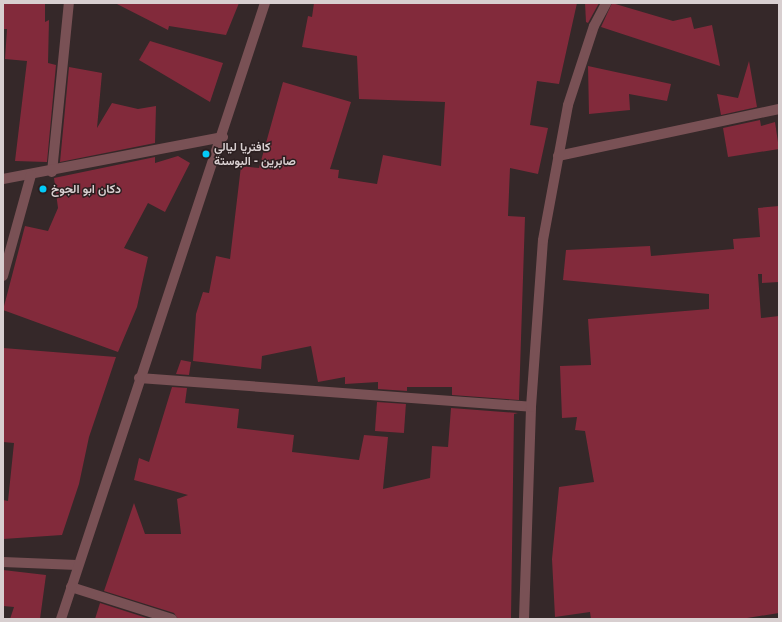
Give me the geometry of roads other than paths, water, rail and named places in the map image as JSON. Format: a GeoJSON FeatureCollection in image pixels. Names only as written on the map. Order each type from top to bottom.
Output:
{"type":"FeatureCollection","features":[{"type":"Feature","properties":{"kind":"street"},"geometry":{"type":"LineString","coordinates":[[52,172],[69,3]]}},
{"type":"Feature","properties":{"kind":"street"},"geometry":{"type":"LineString","coordinates":[[61,619],[139,378],[223,137],[266,3]]}},
{"type":"Feature","properties":{"kind":"street"},"geometry":{"type":"LineString","coordinates":[[524,619],[531,407],[543,240],[558,156],[579,68],[606,3]]}},
{"type":"Feature","properties":{"kind":"street"},"geometry":{"type":"LineString","coordinates":[[558,156],[779,109]]}},
{"type":"Feature","properties":{"kind":"street"},"geometry":{"type":"LineString","coordinates":[[3,179],[52,172],[223,137]]}},
{"type":"Feature","properties":{"kind":"street"},"geometry":{"type":"LineString","coordinates":[[3,276],[32,175]]}},
{"type":"Feature","properties":{"kind":"street"},"geometry":{"type":"LineString","coordinates":[[139,378],[531,407]]}},
{"type":"Feature","properties":{"kind":"street"},"geometry":{"type":"LineString","coordinates":[[3,562],[77,566]]}},
{"type":"Feature","properties":{"kind":"street"},"geometry":{"type":"LineString","coordinates":[[71,587],[172,619]]}},
{"type":"Feature","properties":{"kind":"place","name":"كافتريا ليالي صابرين - البوستة"},"geometry":{"type":"Point","coordinates":[206,154]}},
{"type":"Feature","properties":{"kind":"place","name":"دكان ابو الجوخ"},"geometry":{"type":"Point","coordinates":[43,189]}}]}
